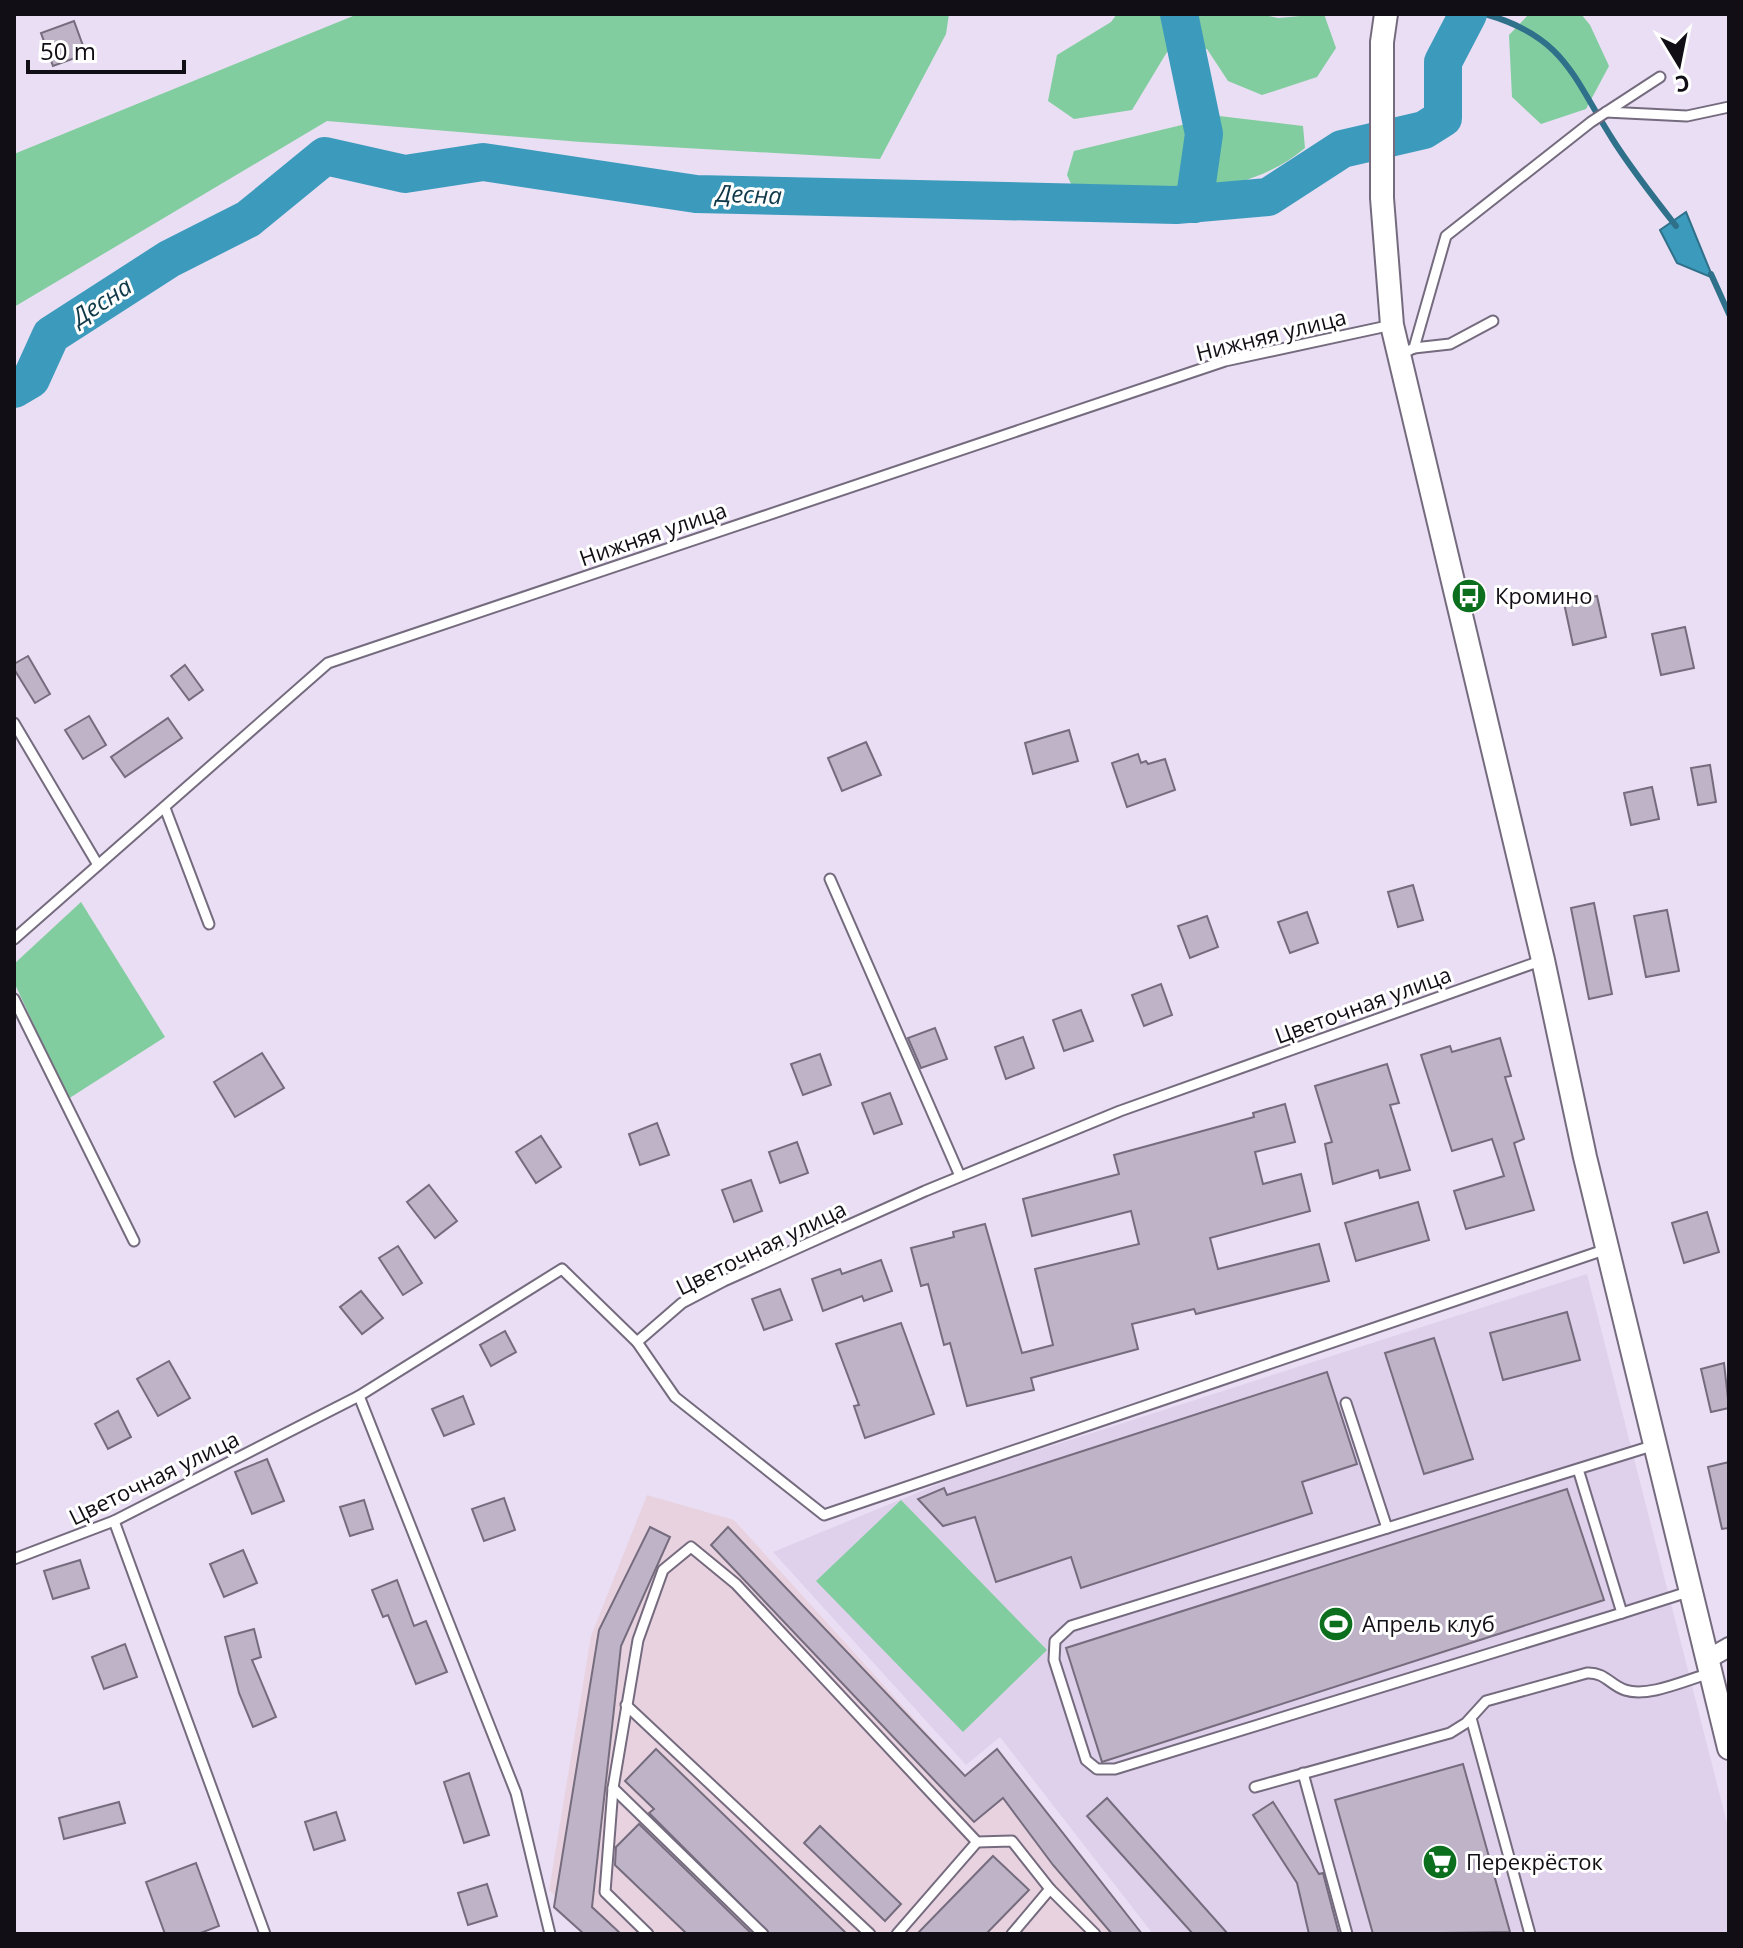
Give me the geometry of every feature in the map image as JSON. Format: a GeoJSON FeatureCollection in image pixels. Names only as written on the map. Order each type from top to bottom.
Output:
{"type":"FeatureCollection","features":[{"type":"Feature","properties":{"kind":"street"},"geometry":{"type":"LineString","coordinates":[[1386,14],[1382,42],[1382,198],[1392,325],[1407,352],[1607,1249],[1729,1748]]}},
{"type":"Feature","properties":{"kind":"street"},"geometry":{"type":"LineString","coordinates":[[1709,1666],[1729,1647]]}},
{"type":"Feature","properties":{"kind":"lane"},"geometry":{"type":"LineString","coordinates":[[1493,321],[1450,344],[1407,352],[1446,236],[1591,122],[1660,77]]}},
{"type":"Feature","properties":{"kind":"lane"},"geometry":{"type":"LineString","coordinates":[[1605,112],[1687,116],[1729,107]]}},
{"type":"Feature","properties":{"kind":"lane","name":"Нижняя улица"},"geometry":{"type":"LineString","coordinates":[[14,939],[328,663],[1225,361],[1392,325]]}},
{"type":"Feature","properties":{"kind":"lane"},"geometry":{"type":"LineString","coordinates":[[14,723],[98,865]]}},
{"type":"Feature","properties":{"kind":"lane"},"geometry":{"type":"LineString","coordinates":[[165,808],[209,924]]}},
{"type":"Feature","properties":{"kind":"lane"},"geometry":{"type":"LineString","coordinates":[[830,879],[960,1176]]}},
{"type":"Feature","properties":{"kind":"lane","name":"Цветочная улица"},"geometry":{"type":"LineString","coordinates":[[14,1559],[114,1521],[359,1396],[562,1269],[637,1342],[682,1303],[724,1281],[960,1176],[1120,1111],[1543,960]]}},
{"type":"Feature","properties":{"kind":"lane"},"geometry":{"type":"LineString","coordinates":[[14,999],[134,1241]]}},
{"type":"Feature","properties":{"kind":"lane"},"geometry":{"type":"LineString","coordinates":[[637,1342],[675,1397],[824,1515],[1607,1249]]}},
{"type":"Feature","properties":{"kind":"lane"},"geometry":{"type":"LineString","coordinates":[[359,1396],[516,1793],[550,1934]]}},
{"type":"Feature","properties":{"kind":"lane"},"geometry":{"type":"LineString","coordinates":[[1346,1403],[1387,1528]]}},
{"type":"Feature","properties":{"kind":"lane"},"geometry":{"type":"LineString","coordinates":[[1655,1445],[1064,1630],[1055,1641],[1054,1660],[1086,1760],[1097,1769],[1115,1769],[1691,1591]]}},
{"type":"Feature","properties":{"kind":"lane"},"geometry":{"type":"LineString","coordinates":[[1578,1469],[1622,1613]]}},
{"type":"Feature","properties":{"kind":"lane"},"geometry":{"type":"LineString","coordinates":[[114,1521],[265,1934]]}},
{"type":"Feature","properties":{"kind":"lane"},"geometry":{"type":"LineString","coordinates":[[648,1934],[605,1892],[613,1788],[638,1640],[663,1570],[691,1547],[736,1584],[977,1842]]}},
{"type":"Feature","properties":{"kind":"lane"},"geometry":{"type":"LineString","coordinates":[[1255,1787],[1450,1733],[1471,1718],[1486,1701],[1587,1673],[1602,1674],[1621,1688],[1636,1692],[1709,1666]]}},
{"type":"Feature","properties":{"kind":"lane"},"geometry":{"type":"LineString","coordinates":[[626,1705],[870,1934]]}},
{"type":"Feature","properties":{"kind":"lane"},"geometry":{"type":"LineString","coordinates":[[1471,1718],[1530,1934]]}},
{"type":"Feature","properties":{"kind":"lane"},"geometry":{"type":"LineString","coordinates":[[1303,1773],[1347,1934]]}},
{"type":"Feature","properties":{"kind":"lane"},"geometry":{"type":"LineString","coordinates":[[613,1788],[763,1934]]}},
{"type":"Feature","properties":{"kind":"lane"},"geometry":{"type":"LineString","coordinates":[[897,1934],[977,1842],[1012,1841],[1050,1889],[1095,1934]]}},
{"type":"Feature","properties":{"kind":"lane"},"geometry":{"type":"LineString","coordinates":[[1012,1934],[1050,1889]]}},
{"type":"Feature","properties":{"kind":"shaded area"},"geometry":{"type":"Polygon","coordinates":[[[1587,1274],[1729,1831],[1729,1934],[1153,1934],[1000,1737],[966,1765],[773,1552],[958,1476],[1587,1274]]]}},
{"type":"Feature","properties":{"kind":"shaded area"},"geometry":{"type":"Polygon","coordinates":[[[647,1495],[734,1520],[965,1775],[997,1749],[1143,1934],[594,1934],[549,1890],[591,1636],[647,1495]]]}},
{"type":"Feature","properties":{"kind":"green space"},"geometry":{"type":"Polygon","coordinates":[[[358,14],[949,14],[946,34],[880,159],[581,142],[327,121],[14,307],[14,154],[358,14]]]}},
{"type":"Feature","properties":{"kind":"green space"},"geometry":{"type":"Polygon","coordinates":[[[1117,14],[1260,14],[1278,18],[1324,14],[1336,48],[1317,77],[1262,95],[1228,81],[1207,49],[1167,52],[1132,110],[1074,119],[1048,101],[1057,55],[1111,22],[1117,14]]]}},
{"type":"Feature","properties":{"kind":"green space"},"geometry":{"type":"Polygon","coordinates":[[[1529,14],[1581,14],[1590,25],[1609,66],[1586,109],[1541,124],[1512,97],[1509,35],[1529,14]]]}},
{"type":"Feature","properties":{"kind":"green space"},"geometry":{"type":"Polygon","coordinates":[[[1219,116],[1303,126],[1305,148],[1281,165],[1226,186],[1165,194],[1076,195],[1067,175],[1074,151],[1219,116]]]}},
{"type":"Feature","properties":{"kind":"green space"},"geometry":{"type":"Polygon","coordinates":[[[81,902],[165,1037],[68,1099],[14,982],[14,964],[81,902]]]}},
{"type":"Feature","properties":{"kind":"green space"},"geometry":{"type":"Polygon","coordinates":[[[901,1500],[1047,1650],[963,1732],[816,1581],[901,1500]]]}},
{"type":"Feature","properties":{"kind":"water"},"geometry":{"type":"Polygon","coordinates":[[[1686,212],[1713,278],[1677,263],[1660,230],[1686,212]]]}},
{"type":"Feature","properties":{"kind":"building"},"geometry":{"type":"Polygon","coordinates":[[[74,21],[86,54],[53,66],[41,33],[74,21]]]}},
{"type":"Feature","properties":{"kind":"building"},"geometry":{"type":"Polygon","coordinates":[[[1597,596],[1606,637],[1573,645],[1564,603],[1597,596]]]}},
{"type":"Feature","properties":{"kind":"building"},"geometry":{"type":"Polygon","coordinates":[[[1685,627],[1694,668],[1661,675],[1652,634],[1685,627]]]}},
{"type":"Feature","properties":{"kind":"building"},"geometry":{"type":"Polygon","coordinates":[[[28,656],[50,694],[35,703],[14,669],[14,664],[28,656]]]}},
{"type":"Feature","properties":{"kind":"building"},"geometry":{"type":"Polygon","coordinates":[[[185,665],[203,690],[189,700],[171,676],[185,665]]]}},
{"type":"Feature","properties":{"kind":"building"},"geometry":{"type":"Polygon","coordinates":[[[89,716],[106,745],[83,759],[65,730],[89,716]]]}},
{"type":"Feature","properties":{"kind":"building"},"geometry":{"type":"Polygon","coordinates":[[[168,718],[182,738],[125,777],[111,757],[168,718]]]}},
{"type":"Feature","properties":{"kind":"building"},"geometry":{"type":"Polygon","coordinates":[[[1069,730],[1078,761],[1033,774],[1025,743],[1069,730]]]}},
{"type":"Feature","properties":{"kind":"building"},"geometry":{"type":"Polygon","coordinates":[[[866,742],[881,775],[842,791],[828,758],[866,742]]]}},
{"type":"Feature","properties":{"kind":"building"},"geometry":{"type":"Polygon","coordinates":[[[1138,754],[1141,763],[1165,759],[1175,790],[1127,807],[1112,763],[1138,754]]]}},
{"type":"Feature","properties":{"kind":"building"},"geometry":{"type":"Polygon","coordinates":[[[1710,765],[1716,802],[1698,805],[1691,768],[1710,765]]]}},
{"type":"Feature","properties":{"kind":"building"},"geometry":{"type":"Polygon","coordinates":[[[1652,787],[1659,819],[1631,825],[1624,793],[1652,787]]]}},
{"type":"Feature","properties":{"kind":"building"},"geometry":{"type":"Polygon","coordinates":[[[1413,885],[1423,920],[1398,927],[1388,892],[1413,885]]]}},
{"type":"Feature","properties":{"kind":"building"},"geometry":{"type":"Polygon","coordinates":[[[1594,903],[1612,994],[1589,999],[1571,908],[1594,903]]]}},
{"type":"Feature","properties":{"kind":"building"},"geometry":{"type":"Polygon","coordinates":[[[1667,910],[1679,971],[1646,977],[1634,916],[1667,910]]]}},
{"type":"Feature","properties":{"kind":"building"},"geometry":{"type":"Polygon","coordinates":[[[1307,912],[1318,943],[1290,953],[1278,922],[1307,912]]]}},
{"type":"Feature","properties":{"kind":"building"},"geometry":{"type":"Polygon","coordinates":[[[1207,916],[1218,947],[1190,958],[1178,926],[1207,916]]]}},
{"type":"Feature","properties":{"kind":"building"},"geometry":{"type":"Polygon","coordinates":[[[1161,984],[1172,1015],[1144,1026],[1132,995],[1161,984]]]}},
{"type":"Feature","properties":{"kind":"building"},"geometry":{"type":"Polygon","coordinates":[[[1081,1010],[1093,1041],[1064,1051],[1053,1020],[1081,1010]]]}},
{"type":"Feature","properties":{"kind":"building"},"geometry":{"type":"Polygon","coordinates":[[[935,1028],[947,1059],[921,1068],[908,1038],[935,1028]]]}},
{"type":"Feature","properties":{"kind":"building"},"geometry":{"type":"Polygon","coordinates":[[[1023,1037],[1034,1068],[1006,1079],[995,1047],[1023,1037]]]}},
{"type":"Feature","properties":{"kind":"building"},"geometry":{"type":"Polygon","coordinates":[[[1500,1038],[1511,1076],[1505,1077],[1524,1139],[1514,1143],[1534,1210],[1466,1229],[1454,1191],[1504,1176],[1492,1139],[1452,1151],[1421,1055],[1450,1046],[1452,1052],[1500,1038]]]}},
{"type":"Feature","properties":{"kind":"building"},"geometry":{"type":"Polygon","coordinates":[[[262,1053],[284,1088],[235,1117],[214,1082],[262,1053]]]}},
{"type":"Feature","properties":{"kind":"building"},"geometry":{"type":"Polygon","coordinates":[[[820,1054],[831,1085],[803,1095],[791,1064],[820,1054]]]}},
{"type":"Feature","properties":{"kind":"building"},"geometry":{"type":"Polygon","coordinates":[[[1387,1064],[1399,1103],[1390,1105],[1410,1170],[1380,1178],[1378,1170],[1333,1184],[1325,1144],[1332,1142],[1315,1086],[1387,1064]]]}},
{"type":"Feature","properties":{"kind":"building"},"geometry":{"type":"Polygon","coordinates":[[[890,1093],[902,1124],[874,1134],[862,1103],[890,1093]]]}},
{"type":"Feature","properties":{"kind":"building"},"geometry":{"type":"Polygon","coordinates":[[[1285,1104],[1295,1142],[1255,1152],[1263,1184],[1301,1174],[1310,1211],[1210,1238],[1218,1269],[1319,1244],[1329,1281],[1196,1314],[1194,1309],[1132,1324],[1138,1349],[1031,1378],[1034,1390],[967,1406],[950,1343],[944,1345],[928,1284],[921,1286],[911,1248],[954,1237],[953,1232],[985,1224],[1022,1353],[1053,1345],[1035,1269],[1139,1244],[1131,1211],[1032,1236],[1023,1199],[1119,1174],[1114,1155],[1254,1117],[1253,1113],[1285,1104]]]}},
{"type":"Feature","properties":{"kind":"building"},"geometry":{"type":"Polygon","coordinates":[[[657,1123],[669,1155],[640,1165],[629,1134],[657,1123]]]}},
{"type":"Feature","properties":{"kind":"building"},"geometry":{"type":"Polygon","coordinates":[[[541,1136],[561,1167],[536,1183],[516,1152],[541,1136]]]}},
{"type":"Feature","properties":{"kind":"building"},"geometry":{"type":"Polygon","coordinates":[[[797,1142],[808,1173],[780,1183],[769,1152],[797,1142]]]}},
{"type":"Feature","properties":{"kind":"building"},"geometry":{"type":"Polygon","coordinates":[[[751,1180],[762,1211],[734,1222],[722,1190],[751,1180]]]}},
{"type":"Feature","properties":{"kind":"building"},"geometry":{"type":"Polygon","coordinates":[[[429,1185],[457,1221],[435,1238],[407,1202],[429,1185]]]}},
{"type":"Feature","properties":{"kind":"building"},"geometry":{"type":"Polygon","coordinates":[[[1418,1202],[1429,1240],[1356,1261],[1345,1223],[1418,1202]]]}},
{"type":"Feature","properties":{"kind":"building"},"geometry":{"type":"Polygon","coordinates":[[[1707,1212],[1719,1252],[1684,1263],[1672,1223],[1707,1212]]]}},
{"type":"Feature","properties":{"kind":"building"},"geometry":{"type":"Polygon","coordinates":[[[398,1246],[422,1283],[403,1295],[379,1258],[398,1246]]]}},
{"type":"Feature","properties":{"kind":"building"},"geometry":{"type":"Polygon","coordinates":[[[881,1260],[892,1291],[864,1301],[862,1296],[823,1311],[812,1279],[840,1269],[842,1274],[881,1260]]]}},
{"type":"Feature","properties":{"kind":"building"},"geometry":{"type":"Polygon","coordinates":[[[780,1289],[792,1320],[764,1330],[752,1299],[780,1289]]]}},
{"type":"Feature","properties":{"kind":"building"},"geometry":{"type":"Polygon","coordinates":[[[361,1291],[383,1318],[362,1334],[340,1307],[361,1291]]]}},
{"type":"Feature","properties":{"kind":"building"},"geometry":{"type":"Polygon","coordinates":[[[1567,1312],[1580,1360],[1503,1380],[1490,1333],[1567,1312]]]}},
{"type":"Feature","properties":{"kind":"building"},"geometry":{"type":"Polygon","coordinates":[[[901,1323],[934,1414],[865,1438],[854,1406],[859,1405],[836,1344],[901,1323]]]}},
{"type":"Feature","properties":{"kind":"building"},"geometry":{"type":"Polygon","coordinates":[[[505,1331],[516,1352],[491,1366],[480,1345],[505,1331]]]}},
{"type":"Feature","properties":{"kind":"building"},"geometry":{"type":"Polygon","coordinates":[[[1434,1338],[1473,1459],[1424,1474],[1385,1353],[1434,1338]]]}},
{"type":"Feature","properties":{"kind":"building"},"geometry":{"type":"Polygon","coordinates":[[[169,1361],[190,1398],[158,1416],[137,1379],[169,1361]]]}},
{"type":"Feature","properties":{"kind":"building"},"geometry":{"type":"Polygon","coordinates":[[[1724,1363],[1729,1408],[1711,1412],[1701,1369],[1724,1363]]]}},
{"type":"Feature","properties":{"kind":"building"},"geometry":{"type":"Polygon","coordinates":[[[1327,1372],[1357,1464],[1302,1482],[1312,1513],[1081,1588],[1071,1557],[996,1582],[975,1517],[943,1526],[918,1499],[944,1488],[947,1495],[1327,1372]]]}},
{"type":"Feature","properties":{"kind":"building"},"geometry":{"type":"Polygon","coordinates":[[[463,1396],[474,1424],[444,1436],[432,1409],[463,1396]]]}},
{"type":"Feature","properties":{"kind":"building"},"geometry":{"type":"Polygon","coordinates":[[[118,1411],[131,1437],[108,1449],[95,1424],[118,1411]]]}},
{"type":"Feature","properties":{"kind":"building"},"geometry":{"type":"Polygon","coordinates":[[[267,1459],[284,1501],[252,1514],[235,1472],[267,1459]]]}},
{"type":"Feature","properties":{"kind":"building"},"geometry":{"type":"Polygon","coordinates":[[[1729,1462],[1729,1528],[1722,1529],[1708,1467],[1729,1462]]]}},
{"type":"Feature","properties":{"kind":"building","name":"Апрель клуб"},"geometry":{"type":"Polygon","coordinates":[[[1567,1489],[1604,1600],[1102,1762],[1066,1648],[1567,1489]]]}},
{"type":"Feature","properties":{"kind":"building"},"geometry":{"type":"Polygon","coordinates":[[[504,1498],[515,1530],[484,1541],[472,1509],[504,1498]]]}},
{"type":"Feature","properties":{"kind":"building"},"geometry":{"type":"Polygon","coordinates":[[[364,1500],[373,1529],[350,1536],[340,1507],[364,1500]]]}},
{"type":"Feature","properties":{"kind":"building"},"geometry":{"type":"Polygon","coordinates":[[[650,1527],[670,1537],[621,1646],[592,1907],[621,1934],[584,1934],[554,1907],[599,1630],[650,1527]]]}},
{"type":"Feature","properties":{"kind":"building"},"geometry":{"type":"Polygon","coordinates":[[[728,1527],[965,1776],[997,1749],[1142,1934],[1112,1934],[1053,1865],[1003,1798],[974,1822],[711,1545],[728,1527]]]}},
{"type":"Feature","properties":{"kind":"building"},"geometry":{"type":"Polygon","coordinates":[[[243,1550],[257,1583],[224,1597],[210,1564],[243,1550]]]}},
{"type":"Feature","properties":{"kind":"building"},"geometry":{"type":"Polygon","coordinates":[[[80,1560],[89,1588],[53,1599],[44,1571],[80,1560]]]}},
{"type":"Feature","properties":{"kind":"building"},"geometry":{"type":"Polygon","coordinates":[[[397,1580],[414,1626],[426,1621],[447,1672],[416,1684],[388,1615],[383,1617],[372,1590],[397,1580]]]}},
{"type":"Feature","properties":{"kind":"building"},"geometry":{"type":"Polygon","coordinates":[[[254,1629],[261,1657],[252,1660],[276,1717],[253,1727],[239,1693],[225,1637],[254,1629]]]}},
{"type":"Feature","properties":{"kind":"building"},"geometry":{"type":"Polygon","coordinates":[[[125,1644],[137,1677],[104,1689],[92,1657],[125,1644]]]}},
{"type":"Feature","properties":{"kind":"building"},"geometry":{"type":"Polygon","coordinates":[[[656,1749],[847,1934],[770,1934],[649,1813],[654,1809],[625,1781],[656,1749]]]}},
{"type":"Feature","properties":{"kind":"building"},"geometry":{"type":"Polygon","coordinates":[[[1463,1764],[1510,1932],[1373,1934],[1335,1800],[1463,1764]]]}},
{"type":"Feature","properties":{"kind":"building"},"geometry":{"type":"Polygon","coordinates":[[[469,1773],[489,1835],[464,1843],[444,1782],[469,1773]]]}},
{"type":"Feature","properties":{"kind":"building"},"geometry":{"type":"Polygon","coordinates":[[[1107,1798],[1228,1934],[1193,1934],[1087,1816],[1107,1798]]]}},
{"type":"Feature","properties":{"kind":"building"},"geometry":{"type":"Polygon","coordinates":[[[119,1802],[125,1823],[64,1839],[59,1818],[119,1802]]]}},
{"type":"Feature","properties":{"kind":"building"},"geometry":{"type":"Polygon","coordinates":[[[1273,1802],[1319,1874],[1323,1873],[1339,1934],[1309,1934],[1297,1883],[1253,1815],[1273,1802]]]}},
{"type":"Feature","properties":{"kind":"building"},"geometry":{"type":"Polygon","coordinates":[[[336,1812],[345,1840],[314,1850],[305,1822],[336,1812]]]}},
{"type":"Feature","properties":{"kind":"building"},"geometry":{"type":"Polygon","coordinates":[[[639,1824],[752,1934],[687,1934],[615,1865],[616,1847],[639,1824]]]}},
{"type":"Feature","properties":{"kind":"building"},"geometry":{"type":"Polygon","coordinates":[[[820,1826],[901,1904],[885,1921],[804,1843],[820,1826]]]}},
{"type":"Feature","properties":{"kind":"building"},"geometry":{"type":"Polygon","coordinates":[[[993,1856],[1029,1890],[986,1934],[917,1934],[993,1856]]]}},
{"type":"Feature","properties":{"kind":"building"},"geometry":{"type":"Polygon","coordinates":[[[196,1863],[219,1926],[198,1934],[165,1934],[146,1882],[196,1863]]]}},
{"type":"Feature","properties":{"kind":"building"},"geometry":{"type":"Polygon","coordinates":[[[487,1884],[497,1916],[468,1925],[458,1893],[487,1884]]]}},
{"type":"Feature","properties":{"kind":"waterway"},"geometry":{"type":"LineString","coordinates":[[1179,14],[1204,134],[1194,204]]}},
{"type":"Feature","properties":{"kind":"waterway","name":"Десна"},"geometry":{"type":"LineString","coordinates":[[14,389],[31,379],[51,335],[169,259],[248,219],[325,156],[405,174],[483,162],[696,194],[1176,205],[1268,197],[1342,149],[1424,130],[1443,118],[1443,62],[1468,14]]}},
{"type":"Feature","properties":{"kind":"waterway"},"geometry":{"type":"LineString","coordinates":[[1485,14],[1534,35],[1564,62],[1620,151],[1676,226]]}},
{"type":"Feature","properties":{"kind":"waterway"},"geometry":{"type":"LineString","coordinates":[[1711,274],[1729,314]]}},
{"type":"Feature","properties":{"kind":"place","name":"Кромино"},"geometry":{"type":"Point","coordinates":[1469,596]}},
{"type":"Feature","properties":{"kind":"place","name":"Апрель клуб"},"geometry":{"type":"Point","coordinates":[1336,1624]}},
{"type":"Feature","properties":{"kind":"place","name":"Перекрёсток"},"geometry":{"type":"Point","coordinates":[1440,1862]}}]}
